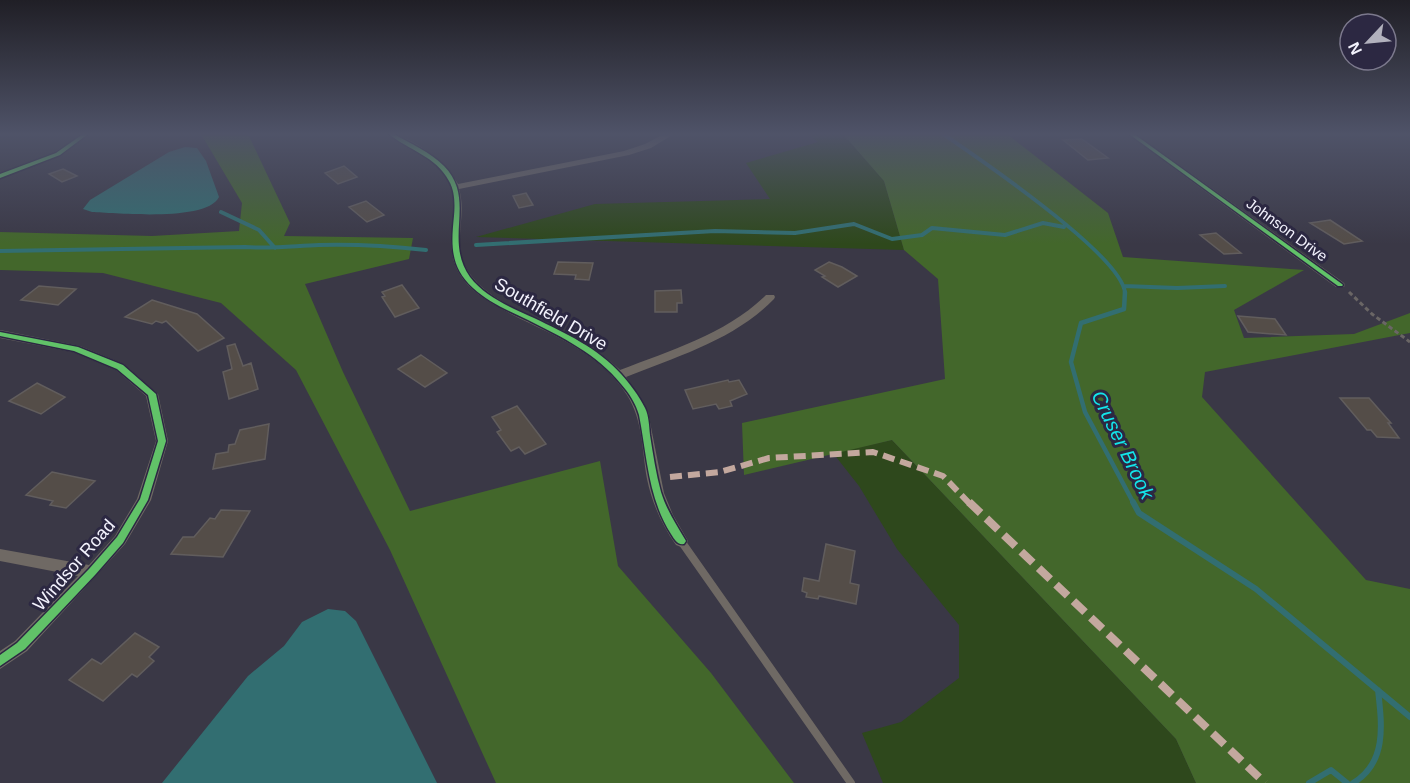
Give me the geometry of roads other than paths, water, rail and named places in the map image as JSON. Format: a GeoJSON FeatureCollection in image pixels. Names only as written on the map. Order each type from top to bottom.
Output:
{"type":"FeatureCollection","features":[{"type":"Feature","properties":{"kind":"street"},"geometry":{"type":"LineString","coordinates":[[0,176],[14,171]]}},
{"type":"Feature","properties":{"kind":"street"},"geometry":{"type":"LineString","coordinates":[[445,171],[456,187],[538,171]]}},
{"type":"Feature","properties":{"kind":"street","name":"Johnson Drive"},"geometry":{"type":"LineString","coordinates":[[1182,171],[1340,285]]}},
{"type":"Feature","properties":{"kind":"street","name":"Southfield Drive"},"geometry":{"type":"LineString","coordinates":[[456,187],[458,211],[453,245],[462,271],[491,299],[570,338],[605,361],[620,375],[642,411],[657,494],[668,523],[681,541]]}},
{"type":"Feature","properties":{"kind":"street"},"geometry":{"type":"LineString","coordinates":[[620,375],[731,328],[752,316],[770,297]]}},
{"type":"Feature","properties":{"kind":"street","name":"Windsor Road"},"geometry":{"type":"LineString","coordinates":[[0,334],[76,349],[120,367],[152,394],[162,441],[144,500],[120,540],[21,646],[0,661]]}},
{"type":"Feature","properties":{"kind":"street"},"geometry":{"type":"LineString","coordinates":[[0,555],[92,572]]}},
{"type":"Feature","properties":{"kind":"lane"},"geometry":{"type":"LineString","coordinates":[[681,541],[851,783]]}},
{"type":"Feature","properties":{"kind":"waterway","name":"Cruser Brook"},"geometry":{"type":"LineString","coordinates":[[995,171],[1046,208],[1100,255],[1118,276],[1125,293]]}},
{"type":"Feature","properties":{"kind":"waterway"},"geometry":{"type":"LineString","coordinates":[[221,212],[259,230],[275,248]]}},
{"type":"Feature","properties":{"kind":"waterway"},"geometry":{"type":"LineString","coordinates":[[476,245],[715,231],[795,233],[854,224],[892,239],[922,235],[932,228],[1005,235],[1043,223],[1064,227]]}},
{"type":"Feature","properties":{"kind":"waterway"},"geometry":{"type":"LineString","coordinates":[[275,248],[332,245],[426,250]]}},
{"type":"Feature","properties":{"kind":"waterway"},"geometry":{"type":"LineString","coordinates":[[0,251],[275,248]]}},
{"type":"Feature","properties":{"kind":"waterway"},"geometry":{"type":"LineString","coordinates":[[1124,286],[1177,288],[1225,286]]}},
{"type":"Feature","properties":{"kind":"waterway","name":"Cruser Brook"},"geometry":{"type":"LineString","coordinates":[[1125,293],[1124,309],[1081,323],[1071,362],[1085,412],[1134,504]]}},
{"type":"Feature","properties":{"kind":"waterway","name":"Cruser Brook"},"geometry":{"type":"LineString","coordinates":[[1133,502],[1139,513],[1256,589],[1378,690]]}},
{"type":"Feature","properties":{"kind":"waterway"},"geometry":{"type":"LineString","coordinates":[[1353,783],[1364,775],[1377,754],[1381,730],[1378,690]]}},
{"type":"Feature","properties":{"kind":"waterway","name":"Cruser Brook"},"geometry":{"type":"LineString","coordinates":[[1378,690],[1410,717]]}},
{"type":"Feature","properties":{"kind":"waterway"},"geometry":{"type":"LineString","coordinates":[[1309,783],[1331,770],[1347,783]]}}]}
